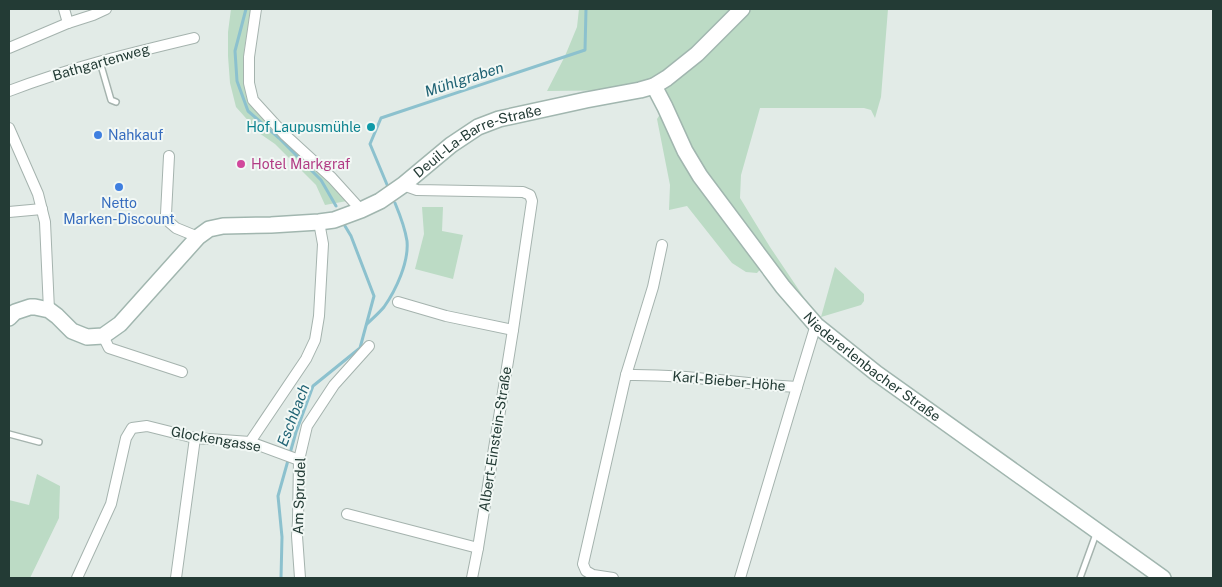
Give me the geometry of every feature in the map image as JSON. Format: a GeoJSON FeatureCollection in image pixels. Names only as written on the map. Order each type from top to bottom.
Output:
{"type":"FeatureCollection","features":[{"type":"Feature","properties":{"kind":"street"},"geometry":{"type":"LineString","coordinates":[[64,9],[68,23]]}},
{"type":"Feature","properties":{"kind":"street"},"geometry":{"type":"LineString","coordinates":[[9,48],[106,9]]}},
{"type":"Feature","properties":{"kind":"street"},"geometry":{"type":"LineString","coordinates":[[256,9],[249,57],[249,83],[253,100],[284,134],[332,178],[361,210]]}},
{"type":"Feature","properties":{"kind":"street","name":"Deuil-La-Barre-Straße"},"geometry":{"type":"LineString","coordinates":[[103,336],[120,324],[198,237],[210,229],[222,226],[319,222],[334,220],[361,210],[380,201],[451,145],[478,127],[499,119],[654,86],[697,54],[742,9]]}},
{"type":"Feature","properties":{"kind":"street","name":"Bathgartenweg"},"geometry":{"type":"LineString","coordinates":[[9,91],[99,61],[194,38]]}},
{"type":"Feature","properties":{"kind":"street","name":"Niedererlenbacher Straße"},"geometry":{"type":"LineString","coordinates":[[654,86],[685,151],[700,176],[782,287],[816,325],[876,373],[1163,578]]}},
{"type":"Feature","properties":{"kind":"street"},"geometry":{"type":"LineString","coordinates":[[9,128],[36,188],[45,222],[49,310]]}},
{"type":"Feature","properties":{"kind":"street"},"geometry":{"type":"LineString","coordinates":[[169,156],[166,214],[168,222],[176,228],[198,237]]}},
{"type":"Feature","properties":{"kind":"street","name":"Albert-Einstein-Straße"},"geometry":{"type":"LineString","coordinates":[[402,185],[417,190],[523,192],[530,195],[532,201],[513,330],[472,578]]}},
{"type":"Feature","properties":{"kind":"street"},"geometry":{"type":"LineString","coordinates":[[9,212],[42,209]]}},
{"type":"Feature","properties":{"kind":"street"},"geometry":{"type":"LineString","coordinates":[[250,442],[306,359],[315,340],[320,316],[322,244],[319,222]]}},
{"type":"Feature","properties":{"kind":"street"},"geometry":{"type":"LineString","coordinates":[[613,578],[586,571],[583,564],[626,375],[647,307],[662,246]]}},
{"type":"Feature","properties":{"kind":"street"},"geometry":{"type":"LineString","coordinates":[[398,302],[446,316],[513,330]]}},
{"type":"Feature","properties":{"kind":"street"},"geometry":{"type":"LineString","coordinates":[[11,312],[36,307],[49,310],[72,331],[87,337],[103,336],[109,348],[182,372]]}},
{"type":"Feature","properties":{"kind":"street","name":"Karl-Bieber-Höhe"},"geometry":{"type":"LineString","coordinates":[[626,375],[670,376],[797,387],[816,325]]}},
{"type":"Feature","properties":{"kind":"street","name":"Am Sprudel"},"geometry":{"type":"LineString","coordinates":[[300,578],[297,536],[298,460],[307,426],[334,385],[369,346]]}},
{"type":"Feature","properties":{"kind":"street"},"geometry":{"type":"LineString","coordinates":[[740,578],[797,387]]}},
{"type":"Feature","properties":{"kind":"street","name":"Glockengasse"},"geometry":{"type":"LineString","coordinates":[[77,578],[111,504],[126,438],[132,428],[147,426],[195,438],[250,442],[298,460]]}},
{"type":"Feature","properties":{"kind":"street"},"geometry":{"type":"LineString","coordinates":[[176,578],[195,438]]}},
{"type":"Feature","properties":{"kind":"street"},"geometry":{"type":"LineString","coordinates":[[347,514],[478,548]]}},
{"type":"Feature","properties":{"kind":"lane"},"geometry":{"type":"LineString","coordinates":[[99,61],[111,100],[116,102]]}},
{"type":"Feature","properties":{"kind":"lane"},"geometry":{"type":"LineString","coordinates":[[9,434],[40,442]]}},
{"type":"Feature","properties":{"kind":"lane"},"geometry":{"type":"LineString","coordinates":[[1080,578],[1097,531]]}},
{"type":"Feature","properties":{"kind":"green space"},"geometry":{"type":"Polygon","coordinates":[[[231,9],[251,9],[244,51],[243,81],[250,105],[303,154],[347,201],[325,205],[316,185],[275,144],[259,133],[236,107],[230,83],[228,56],[228,32],[231,9]]]}},
{"type":"Feature","properties":{"kind":"green space"},"geometry":{"type":"Polygon","coordinates":[[[579,9],[888,9],[881,97],[875,118],[871,110],[864,108],[760,108],[741,175],[740,198],[805,299],[821,317],[816,325],[765,264],[757,273],[746,272],[732,263],[687,206],[669,210],[670,185],[657,119],[665,107],[654,86],[640,90],[547,91],[577,27],[579,9]]]}},
{"type":"Feature","properties":{"kind":"green space"},"geometry":{"type":"Polygon","coordinates":[[[422,207],[443,207],[442,231],[463,235],[453,279],[415,269],[424,234],[422,207]]]}},
{"type":"Feature","properties":{"kind":"green space"},"geometry":{"type":"Polygon","coordinates":[[[835,267],[864,294],[864,301],[861,305],[821,317],[835,267]]]}},
{"type":"Feature","properties":{"kind":"green space"},"geometry":{"type":"Polygon","coordinates":[[[37,474],[60,486],[59,518],[30,578],[9,578],[9,500],[29,505],[37,474]]]}},
{"type":"Feature","properties":{"kind":"waterway","name":"Eschbach"},"geometry":{"type":"LineString","coordinates":[[246,9],[235,51],[237,81],[248,111],[279,138],[321,180],[336,206]]}},
{"type":"Feature","properties":{"kind":"waterway","name":"Mühlgraben"},"geometry":{"type":"LineString","coordinates":[[388,187],[370,144],[381,118],[585,50],[586,9]]}},
{"type":"Feature","properties":{"kind":"waterway","name":"Mühlgraben"},"geometry":{"type":"LineString","coordinates":[[367,324],[389,300],[404,267],[407,241],[395,203]]}},
{"type":"Feature","properties":{"kind":"waterway","name":"Eschbach"},"geometry":{"type":"LineString","coordinates":[[281,578],[282,537],[278,496],[296,432],[313,386],[360,348],[374,296],[351,236],[345,226]]}},
{"type":"Feature","properties":{"kind":"place","name":"Hof Laupusmühle"},"geometry":{"type":"Point","coordinates":[371,127]}},
{"type":"Feature","properties":{"kind":"place","name":"Nahkauf"},"geometry":{"type":"Point","coordinates":[98,135]}},
{"type":"Feature","properties":{"kind":"place","name":"Hotel Markgraf"},"geometry":{"type":"Point","coordinates":[241,164]}},
{"type":"Feature","properties":{"kind":"place","name":"Netto Marken-Discount"},"geometry":{"type":"Point","coordinates":[119,187]}}]}
